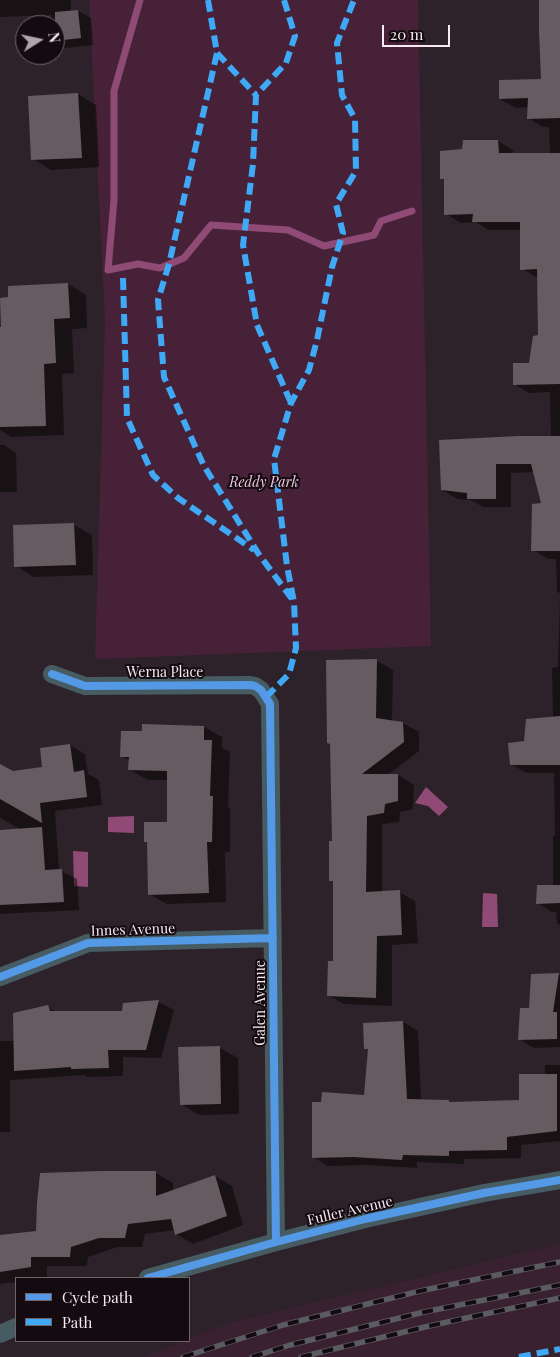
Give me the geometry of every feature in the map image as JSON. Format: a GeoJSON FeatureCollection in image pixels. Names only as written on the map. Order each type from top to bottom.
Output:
{"type":"FeatureCollection","features":[{"type":"Feature","properties":{"kind":"street","name":"Werna Place"},"geometry":{"type":"LineString","coordinates":[[52,674],[85,686],[250,685],[261,690],[270,704]]}},
{"type":"Feature","properties":{"kind":"street","name":"Galen Avenue"},"geometry":{"type":"LineString","coordinates":[[270,704],[276,1242]]}},
{"type":"Feature","properties":{"kind":"street","name":"Innes Avenue"},"geometry":{"type":"LineString","coordinates":[[0,977],[88,943],[273,938]]}},
{"type":"Feature","properties":{"kind":"street","name":"Fuller Avenue"},"geometry":{"type":"LineString","coordinates":[[152,1277],[276,1242],[384,1215],[560,1180]]}},
{"type":"Feature","properties":{"kind":"street"},"geometry":{"type":"LineString","coordinates":[[0,1334],[15,1327]]}},
{"type":"Feature","properties":{"kind":"shaded area"},"geometry":{"type":"Polygon","coordinates":[[[426,787],[448,807],[439,816],[428,806],[415,803],[426,787]]]}},
{"type":"Feature","properties":{"kind":"shaded area"},"geometry":{"type":"Polygon","coordinates":[[[134,816],[134,833],[108,832],[108,817],[134,816]]]}},
{"type":"Feature","properties":{"kind":"shaded area"},"geometry":{"type":"Polygon","coordinates":[[[73,851],[88,852],[88,887],[74,886],[73,851]]]}},
{"type":"Feature","properties":{"kind":"shaded area"},"geometry":{"type":"Polygon","coordinates":[[[483,893],[497,894],[498,927],[482,927],[483,893]]]}},
{"type":"Feature","properties":{"kind":"shaded area"},"geometry":{"type":"Polygon","coordinates":[[[560,1244],[560,1357],[144,1357],[182,1342],[190,1342],[190,1339],[229,1323],[560,1244]]]}},
{"type":"Feature","properties":{"kind":"green space","name":"Reddy Park"},"geometry":{"type":"Polygon","coordinates":[[[89,0],[418,0],[431,646],[95,659],[105,320],[89,0]]]}},
{"type":"Feature","properties":{"kind":"building"},"geometry":{"type":"Polygon","coordinates":[[[539,0],[560,0],[560,118],[527,119],[528,98],[499,99],[499,80],[541,79],[539,0]]]}},
{"type":"Feature","properties":{"kind":"building"},"geometry":{"type":"Polygon","coordinates":[[[78,10],[81,38],[65,40],[65,15],[55,15],[55,12],[78,10]]]}},
{"type":"Feature","properties":{"kind":"building"},"geometry":{"type":"Polygon","coordinates":[[[78,93],[82,158],[31,160],[28,96],[78,93]]]}},
{"type":"Feature","properties":{"kind":"building"},"geometry":{"type":"Polygon","coordinates":[[[463,140],[498,140],[499,153],[560,153],[560,384],[513,385],[513,363],[529,363],[533,336],[538,335],[537,269],[520,270],[520,222],[472,222],[473,214],[444,215],[444,179],[440,179],[440,151],[462,149],[463,140]]]}},
{"type":"Feature","properties":{"kind":"building"},"geometry":{"type":"Polygon","coordinates":[[[68,283],[70,318],[54,319],[56,363],[44,364],[46,426],[0,427],[0,298],[8,297],[8,286],[68,283]]]}},
{"type":"Feature","properties":{"kind":"building"},"geometry":{"type":"Polygon","coordinates":[[[560,436],[560,551],[531,551],[532,504],[541,503],[531,464],[496,464],[496,499],[467,499],[467,493],[441,490],[439,440],[560,436]]]}},
{"type":"Feature","properties":{"kind":"building"},"geometry":{"type":"Polygon","coordinates":[[[74,523],[76,565],[14,567],[13,525],[74,523]]]}},
{"type":"Feature","properties":{"kind":"building"},"geometry":{"type":"Polygon","coordinates":[[[377,659],[376,718],[403,722],[404,742],[362,774],[398,774],[398,801],[385,804],[384,813],[367,816],[366,892],[400,890],[402,935],[377,936],[376,998],[327,996],[328,961],[333,961],[333,881],[329,881],[329,841],[332,841],[330,744],[327,743],[326,660],[377,659]]]}},
{"type":"Feature","properties":{"kind":"building"},"geometry":{"type":"Polygon","coordinates":[[[560,716],[560,765],[510,765],[508,743],[524,741],[526,719],[560,716]]]}},
{"type":"Feature","properties":{"kind":"building"},"geometry":{"type":"Polygon","coordinates":[[[142,724],[204,726],[204,740],[212,740],[210,796],[213,796],[212,842],[207,842],[209,893],[148,895],[147,842],[144,842],[144,822],[167,822],[167,771],[128,770],[129,757],[120,757],[121,731],[142,731],[142,724]]]}},
{"type":"Feature","properties":{"kind":"building"},"geometry":{"type":"Polygon","coordinates":[[[70,744],[74,772],[84,770],[87,797],[40,803],[42,823],[0,799],[0,764],[13,771],[42,767],[40,748],[70,744]]]}},
{"type":"Feature","properties":{"kind":"building"},"geometry":{"type":"Polygon","coordinates":[[[42,827],[45,870],[62,869],[64,902],[0,905],[0,830],[42,827]]]}},
{"type":"Feature","properties":{"kind":"building"},"geometry":{"type":"Polygon","coordinates":[[[537,885],[560,885],[560,903],[536,904],[537,885]]]}},
{"type":"Feature","properties":{"kind":"building"},"geometry":{"type":"Polygon","coordinates":[[[559,973],[553,1012],[557,1012],[557,1039],[518,1040],[520,1008],[529,1008],[531,974],[559,973]]]}},
{"type":"Feature","properties":{"kind":"building"},"geometry":{"type":"Polygon","coordinates":[[[159,1000],[146,1050],[108,1050],[109,1068],[71,1069],[71,1067],[14,1071],[13,1013],[48,1005],[50,1011],[122,1011],[123,1003],[159,1000]]]}},
{"type":"Feature","properties":{"kind":"building"},"geometry":{"type":"Polygon","coordinates":[[[403,1021],[407,1099],[449,1100],[449,1102],[519,1100],[519,1074],[557,1074],[557,1131],[507,1137],[507,1150],[449,1151],[449,1156],[403,1155],[402,1160],[353,1157],[312,1158],[312,1102],[321,1102],[322,1092],[364,1095],[368,1049],[364,1049],[363,1023],[403,1021]]]}},
{"type":"Feature","properties":{"kind":"building"},"geometry":{"type":"Polygon","coordinates":[[[220,1046],[221,1104],[180,1105],[178,1047],[220,1046]]]}},
{"type":"Feature","properties":{"kind":"building"},"geometry":{"type":"Polygon","coordinates":[[[156,1171],[156,1196],[215,1175],[227,1216],[175,1235],[171,1219],[128,1224],[125,1238],[99,1238],[71,1247],[70,1257],[31,1257],[31,1267],[0,1272],[0,1235],[36,1231],[40,1173],[156,1171]]]}},
{"type":"Feature","properties":{"kind":"waterway"},"geometry":{"type":"LineString","coordinates":[[140,0],[114,91],[114,200],[108,270],[138,264],[160,268],[184,258],[211,225],[288,230],[324,246],[374,235],[381,221],[412,211]]}},
{"type":"Feature","properties":{"kind":"railway"},"geometry":{"type":"LineString","coordinates":[[183,1357],[283,1325],[420,1291],[560,1262]]}},
{"type":"Feature","properties":{"kind":"railway"},"geometry":{"type":"LineString","coordinates":[[252,1357],[290,1345],[424,1312],[560,1285]]}},
{"type":"Feature","properties":{"kind":"railway"},"geometry":{"type":"LineString","coordinates":[[301,1357],[429,1326],[560,1298]]}},
{"type":"Feature","properties":{"kind":"marked path"},"geometry":{"type":"LineString","coordinates":[[208,0],[217,53],[169,264],[158,300],[164,377],[204,466],[258,553],[292,599]]}},
{"type":"Feature","properties":{"kind":"marked path"},"geometry":{"type":"LineString","coordinates":[[284,0],[295,36],[286,63],[256,95],[253,164],[243,245],[257,325],[291,403]]}},
{"type":"Feature","properties":{"kind":"marked path"},"geometry":{"type":"LineString","coordinates":[[266,697],[289,674],[296,648],[294,602],[287,566],[274,459],[291,403],[309,370],[317,340],[332,267],[343,233],[336,204],[356,171],[355,119],[342,95],[337,43],[354,0]]}},
{"type":"Feature","properties":{"kind":"marked path"},"geometry":{"type":"LineString","coordinates":[[217,53],[256,95]]}},
{"type":"Feature","properties":{"kind":"marked path"},"geometry":{"type":"LineString","coordinates":[[123,278],[127,418],[153,475],[178,498],[254,550]]}},
{"type":"Feature","properties":{"kind":"marked path"},"geometry":{"type":"LineString","coordinates":[[519,1357],[560,1349]]}},
{"type":"Feature","properties":{"kind":"cycle path"},"geometry":{"type":"LineString","coordinates":[[52,674],[85,686],[250,685],[261,690],[270,704],[276,1242]]}},
{"type":"Feature","properties":{"kind":"cycle path"},"geometry":{"type":"LineString","coordinates":[[0,977],[88,943],[273,938]]}},
{"type":"Feature","properties":{"kind":"cycle path"},"geometry":{"type":"LineString","coordinates":[[152,1277],[365,1219],[484,1193],[560,1180]]}}]}
